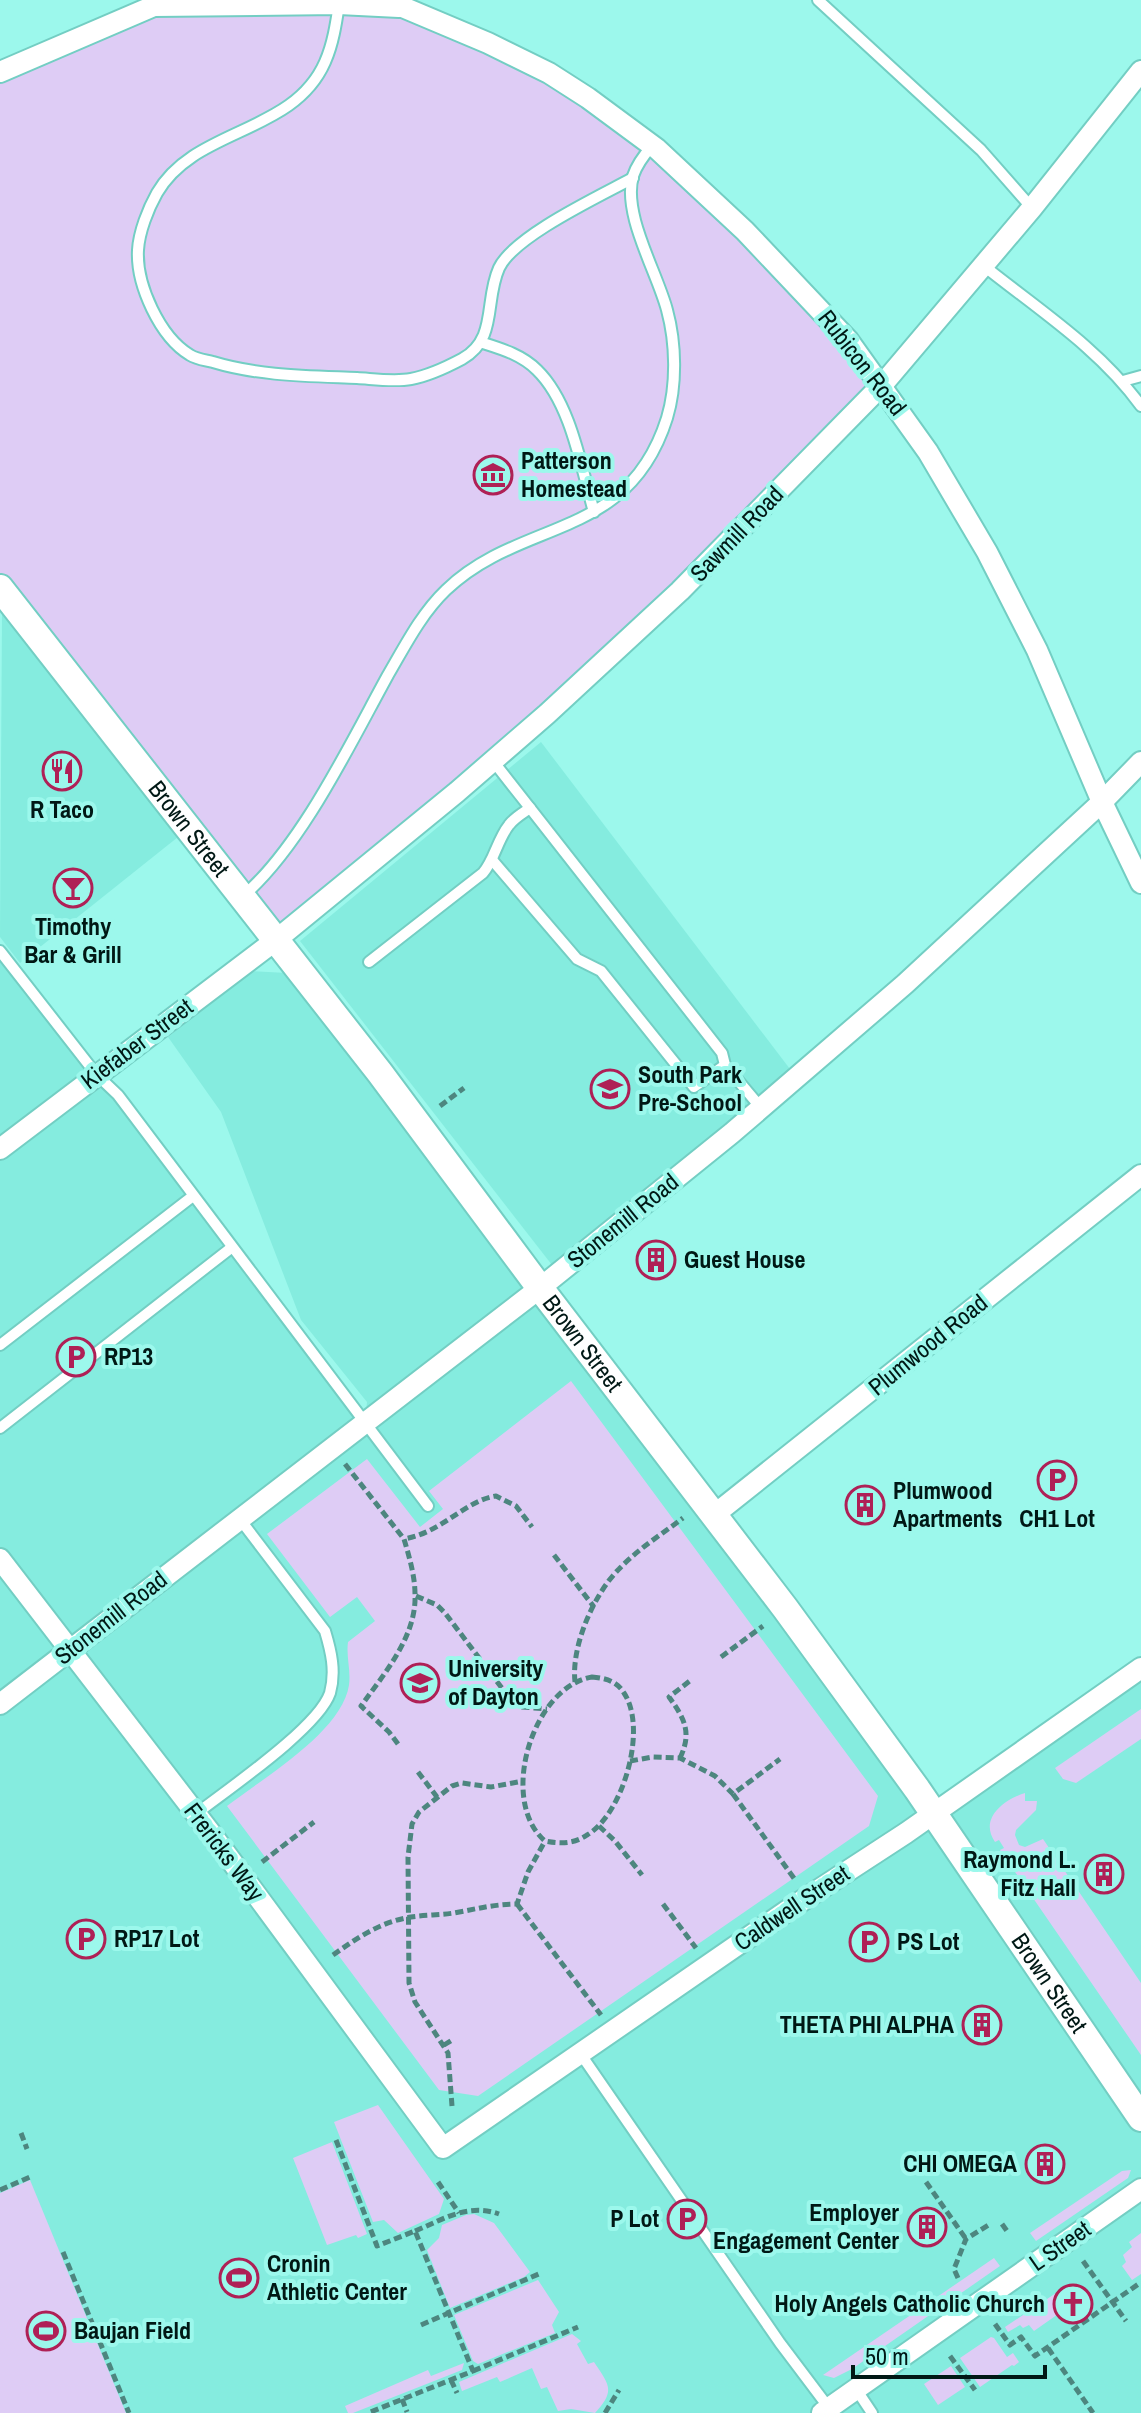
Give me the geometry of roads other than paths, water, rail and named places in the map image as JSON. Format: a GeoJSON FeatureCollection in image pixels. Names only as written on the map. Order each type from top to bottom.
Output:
{"type":"FeatureCollection","features":[{"type":"Feature","properties":{"kind":"street","name":"Rubicon Road"},"geometry":{"type":"LineString","coordinates":[[160,3],[393,4],[488,43],[549,73],[652,146],[745,231],[848,340],[883,384],[928,452],[987,552],[1037,650],[1102,802],[1141,883]]}},
{"type":"Feature","properties":{"kind":"street"},"geometry":{"type":"LineString","coordinates":[[0,72],[160,3]]}},
{"type":"Feature","properties":{"kind":"street","name":"Sawmill Road"},"geometry":{"type":"LineString","coordinates":[[276,940],[493,761],[680,591],[883,384],[1032,208],[1141,71]]}},
{"type":"Feature","properties":{"kind":"street","name":"Brown Street"},"geometry":{"type":"LineString","coordinates":[[1,592],[380,1073],[714,1515],[933,1812],[1141,2118]]}},
{"type":"Feature","properties":{"kind":"street","name":"Stonemill Road"},"geometry":{"type":"LineString","coordinates":[[0,1704],[540,1288],[762,1109],[894,994],[1102,802],[1141,762]]}},
{"type":"Feature","properties":{"kind":"street","name":"Kiefaber Street"},"geometry":{"type":"LineString","coordinates":[[0,1149],[276,940]]}},
{"type":"Feature","properties":{"kind":"street","name":"Plumwood Road"},"geometry":{"type":"LineString","coordinates":[[714,1515],[1141,1175]]}},
{"type":"Feature","properties":{"kind":"street","name":"Frericks Way"},"geometry":{"type":"LineString","coordinates":[[0,1559],[196,1814],[443,2148]]}},
{"type":"Feature","properties":{"kind":"street","name":"Caldwell Street"},"geometry":{"type":"LineString","coordinates":[[443,2148],[1141,1668]]}},
{"type":"Feature","properties":{"kind":"street","name":"L Street"},"geometry":{"type":"LineString","coordinates":[[825,2411],[1141,2189]]}},
{"type":"Feature","properties":{"kind":"lane"},"geometry":{"type":"LineString","coordinates":[[818,0],[981,150],[1032,208]]}},
{"type":"Feature","properties":{"kind":"lane"},"geometry":{"type":"LineString","coordinates":[[339,4],[325,64],[311,84],[289,107],[264,122],[202,148],[158,191],[146,217],[138,251],[152,310],[164,332],[190,355],[231,367],[293,375],[410,379],[463,359],[483,343],[499,267],[530,234],[633,178]]}},
{"type":"Feature","properties":{"kind":"lane"},"geometry":{"type":"LineString","coordinates":[[241,898],[264,877],[284,851],[325,788],[403,648],[445,591],[472,569],[504,551],[563,529],[594,512],[625,490],[659,442],[668,413],[673,375],[673,337],[631,197],[633,178],[640,160],[652,146]]}},
{"type":"Feature","properties":{"kind":"lane"},"geometry":{"type":"LineString","coordinates":[[984,266],[1104,361],[1141,406]]}},
{"type":"Feature","properties":{"kind":"lane"},"geometry":{"type":"LineString","coordinates":[[483,343],[511,352],[538,370],[563,406],[594,512]]}},
{"type":"Feature","properties":{"kind":"lane"},"geometry":{"type":"LineString","coordinates":[[1123,381],[1141,376]]}},
{"type":"Feature","properties":{"kind":"lane"},"geometry":{"type":"LineString","coordinates":[[493,761],[722,1053],[725,1065],[762,1109]]}},
{"type":"Feature","properties":{"kind":"lane"},"geometry":{"type":"LineString","coordinates":[[369,962],[483,873],[493,861],[502,835],[510,823],[530,808]]}},
{"type":"Feature","properties":{"kind":"lane"},"geometry":{"type":"LineString","coordinates":[[493,861],[577,959],[601,971],[694,1087],[725,1065]]}},
{"type":"Feature","properties":{"kind":"lane"},"geometry":{"type":"LineString","coordinates":[[0,951],[96,1074],[118,1095],[428,1506]]}},
{"type":"Feature","properties":{"kind":"lane"},"geometry":{"type":"LineString","coordinates":[[0,1345],[193,1196]]}},
{"type":"Feature","properties":{"kind":"lane"},"geometry":{"type":"LineString","coordinates":[[0,1428],[231,1248]]}},
{"type":"Feature","properties":{"kind":"lane"},"geometry":{"type":"LineString","coordinates":[[196,1814],[302,1731],[319,1714],[329,1694],[333,1674],[332,1653],[325,1631],[239,1518]]}},
{"type":"Feature","properties":{"kind":"lane"},"geometry":{"type":"LineString","coordinates":[[580,2053],[825,2411]]}},
{"type":"Feature","properties":{"kind":"lane"},"geometry":{"type":"LineString","coordinates":[[856,2389],[872,2413]]}},
{"type":"Feature","properties":{"kind":"place","name":"Patterson Homestead"},"geometry":{"type":"Point","coordinates":[493,475]}},
{"type":"Feature","properties":{"kind":"place","name":"R Taco"},"geometry":{"type":"Point","coordinates":[62,771]}},
{"type":"Feature","properties":{"kind":"place","name":"Timothy Bar & Grill"},"geometry":{"type":"Point","coordinates":[73,888]}},
{"type":"Feature","properties":{"kind":"place","name":"South Park Pre-School"},"geometry":{"type":"Point","coordinates":[610,1089]}},
{"type":"Feature","properties":{"kind":"place","name":"Guest House"},"geometry":{"type":"Point","coordinates":[656,1260]}},
{"type":"Feature","properties":{"kind":"place","name":"RP13"},"geometry":{"type":"Point","coordinates":[76,1357]}},
{"type":"Feature","properties":{"kind":"place","name":"CH1 Lot"},"geometry":{"type":"Point","coordinates":[1057,1480]}},
{"type":"Feature","properties":{"kind":"place","name":"Plumwood Apartments"},"geometry":{"type":"Point","coordinates":[865,1505]}},
{"type":"Feature","properties":{"kind":"place","name":"University of Dayton"},"geometry":{"type":"Point","coordinates":[420,1683]}},
{"type":"Feature","properties":{"kind":"place","name":"Raymond L. Fitz Hall"},"geometry":{"type":"Point","coordinates":[1104,1874]}},
{"type":"Feature","properties":{"kind":"place","name":"RP17 Lot"},"geometry":{"type":"Point","coordinates":[86,1939]}},
{"type":"Feature","properties":{"kind":"place","name":"PS Lot"},"geometry":{"type":"Point","coordinates":[869,1942]}},
{"type":"Feature","properties":{"kind":"place","name":"THETA PHI ALPHA"},"geometry":{"type":"Point","coordinates":[982,2025]}},
{"type":"Feature","properties":{"kind":"place","name":"CHI OMEGA"},"geometry":{"type":"Point","coordinates":[1045,2164]}},
{"type":"Feature","properties":{"kind":"place","name":"P Lot"},"geometry":{"type":"Point","coordinates":[687,2219]}},
{"type":"Feature","properties":{"kind":"place","name":"Employer Engagement Center"},"geometry":{"type":"Point","coordinates":[927,2227]}},
{"type":"Feature","properties":{"kind":"place","name":"Cronin Athletic Center"},"geometry":{"type":"Point","coordinates":[239,2278]}},
{"type":"Feature","properties":{"kind":"place","name":"Holy Angels Catholic Church"},"geometry":{"type":"Point","coordinates":[1073,2304]}},
{"type":"Feature","properties":{"kind":"place","name":"Baujan Field"},"geometry":{"type":"Point","coordinates":[46,2331]}}]}
